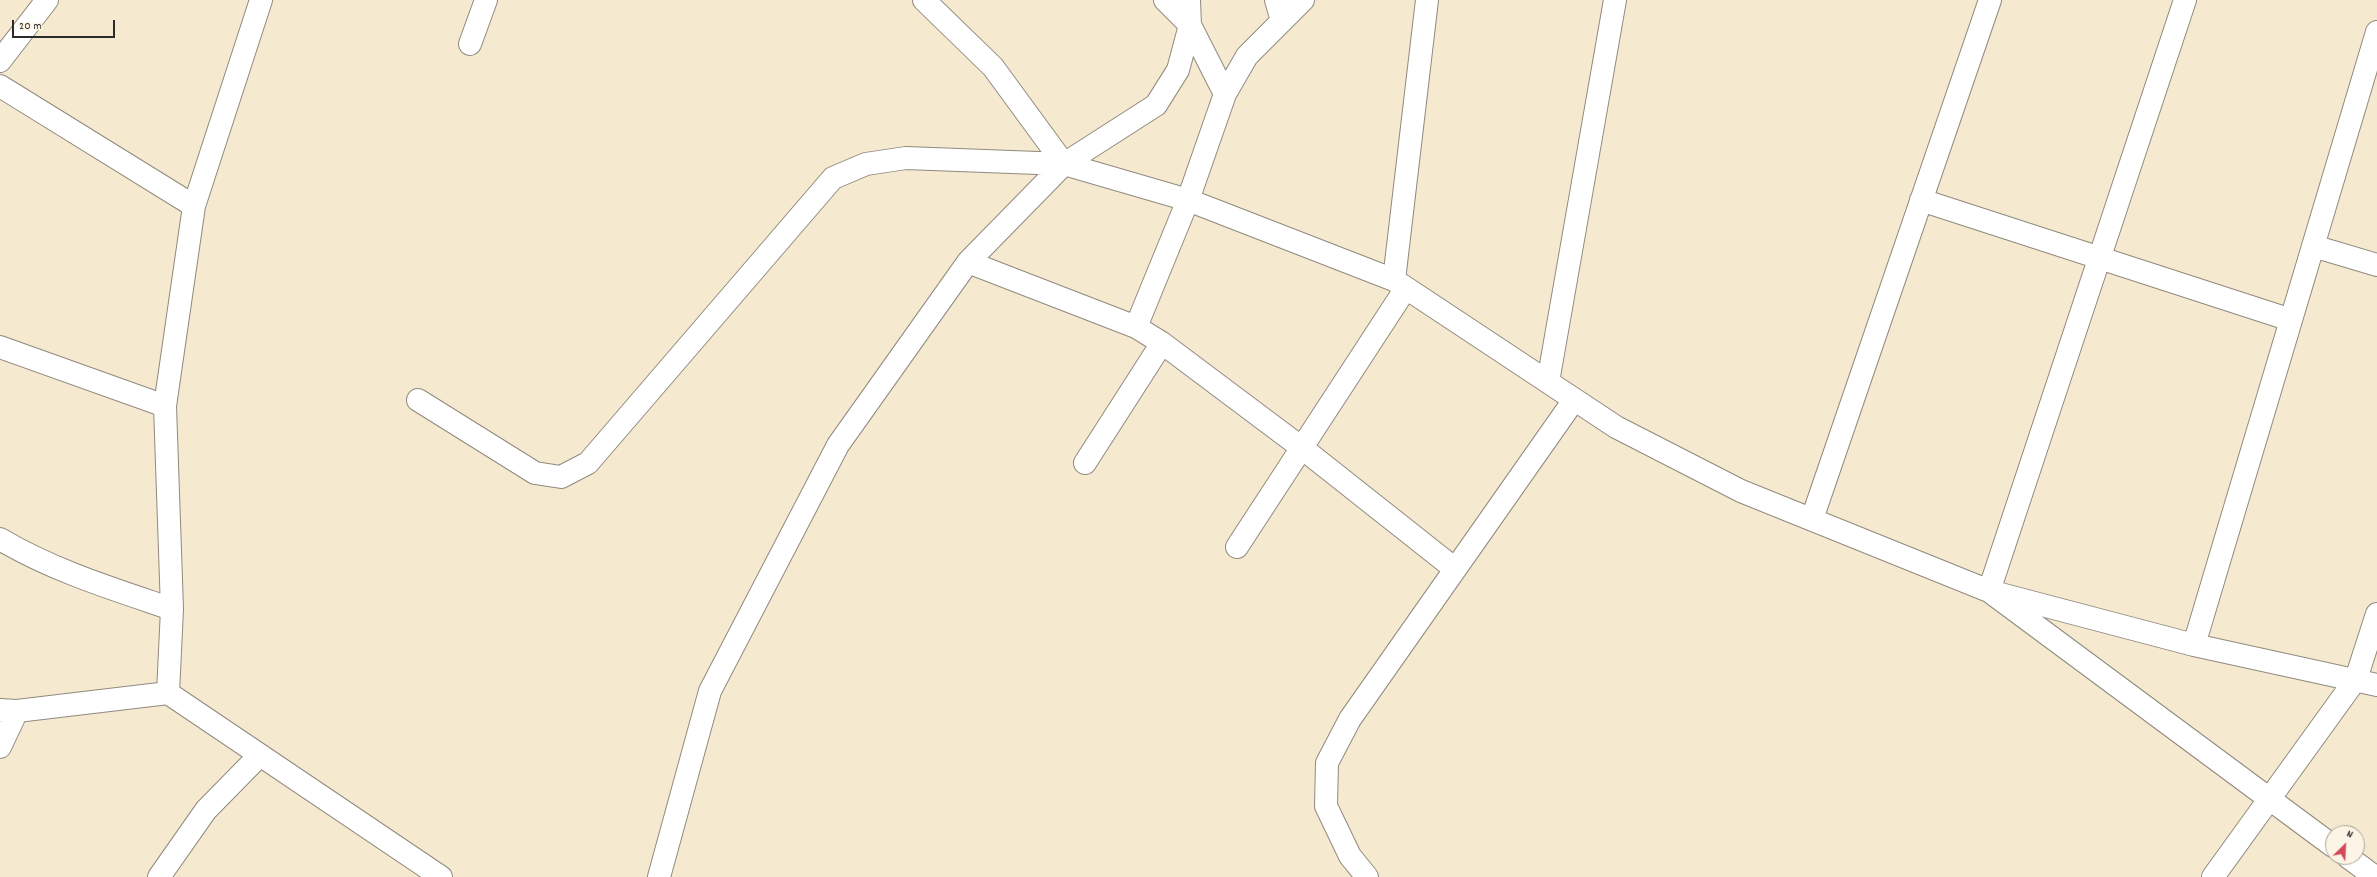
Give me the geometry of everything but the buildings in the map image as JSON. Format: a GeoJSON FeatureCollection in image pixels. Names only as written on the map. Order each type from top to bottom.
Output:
{"type":"FeatureCollection","features":[{"type":"Feature","properties":{"kind":"street"},"geometry":{"type":"LineString","coordinates":[[0,61],[47,0]]}},
{"type":"Feature","properties":{"kind":"street"},"geometry":{"type":"LineString","coordinates":[[168,693],[172,609],[165,406],[194,206],[261,0]]}},
{"type":"Feature","properties":{"kind":"street"},"geometry":{"type":"LineString","coordinates":[[470,44],[486,0]]}},
{"type":"Feature","properties":{"kind":"street"},"geometry":{"type":"LineString","coordinates":[[924,0],[993,67],[1064,164]]}},
{"type":"Feature","properties":{"kind":"street"},"geometry":{"type":"LineString","coordinates":[[1165,0],[1190,25],[1225,94]]}},
{"type":"Feature","properties":{"kind":"street"},"geometry":{"type":"LineString","coordinates":[[659,877],[710,691],[838,445],[968,262],[1064,164],[1156,105],[1178,70],[1190,25],[1189,0]]}},
{"type":"Feature","properties":{"kind":"street"},"geometry":{"type":"LineString","coordinates":[[1276,0],[1282,21]]}},
{"type":"Feature","properties":{"kind":"street"},"geometry":{"type":"LineString","coordinates":[[1136,327],[1188,200],[1225,94],[1247,56],[1303,0]]}},
{"type":"Feature","properties":{"kind":"street"},"geometry":{"type":"LineString","coordinates":[[1237,547],[1302,448],[1400,284],[1427,0]]}},
{"type":"Feature","properties":{"kind":"street"},"geometry":{"type":"LineString","coordinates":[[1548,382],[1615,0]]}},
{"type":"Feature","properties":{"kind":"street"},"geometry":{"type":"LineString","coordinates":[[1812,519],[1990,0]]}},
{"type":"Feature","properties":{"kind":"street"},"geometry":{"type":"LineString","coordinates":[[1989,591],[2185,0]]}},
{"type":"Feature","properties":{"kind":"street"},"geometry":{"type":"LineString","coordinates":[[2194,645],[2377,32]]}},
{"type":"Feature","properties":{"kind":"street"},"geometry":{"type":"LineString","coordinates":[[0,86],[194,206]]}},
{"type":"Feature","properties":{"kind":"street"},"geometry":{"type":"LineString","coordinates":[[418,400],[535,473],[561,477],[588,464],[833,178],[866,164],[906,158],[1064,164],[1188,200],[1400,284],[1616,427],[1741,491],[1989,591],[2194,645],[2356,679],[2377,685]]}},
{"type":"Feature","properties":{"kind":"street"},"geometry":{"type":"LineString","coordinates":[[1921,200],[2291,320]]}},
{"type":"Feature","properties":{"kind":"street"},"geometry":{"type":"LineString","coordinates":[[2313,246],[2377,266]]}},
{"type":"Feature","properties":{"kind":"street"},"geometry":{"type":"LineString","coordinates":[[968,262],[1136,327],[1162,343],[1302,448],[1455,569]]}},
{"type":"Feature","properties":{"kind":"street"},"geometry":{"type":"LineString","coordinates":[[1085,463],[1162,343]]}},
{"type":"Feature","properties":{"kind":"street"},"geometry":{"type":"LineString","coordinates":[[0,347],[165,406]]}},
{"type":"Feature","properties":{"kind":"street"},"geometry":{"type":"LineString","coordinates":[[1367,877],[1350,856],[1326,806],[1328,763],[1350,719],[1574,400]]}},
{"type":"Feature","properties":{"kind":"street"},"geometry":{"type":"LineString","coordinates":[[0,539],[20,550],[83,579],[172,609]]}},
{"type":"Feature","properties":{"kind":"street"},"geometry":{"type":"LineString","coordinates":[[1989,591],[2325,840]]}},
{"type":"Feature","properties":{"kind":"street"},"geometry":{"type":"LineString","coordinates":[[2213,877],[2356,679],[2377,614]]}},
{"type":"Feature","properties":{"kind":"street"},"geometry":{"type":"LineString","coordinates":[[0,747],[8,710],[168,693],[259,756],[441,877]]}},
{"type":"Feature","properties":{"kind":"street"},"geometry":{"type":"LineString","coordinates":[[159,877],[206,810],[259,756]]}},
{"type":"Feature","properties":{"kind":"street"},"geometry":{"type":"LineString","coordinates":[[2359,865],[2375,877]]}}]}
